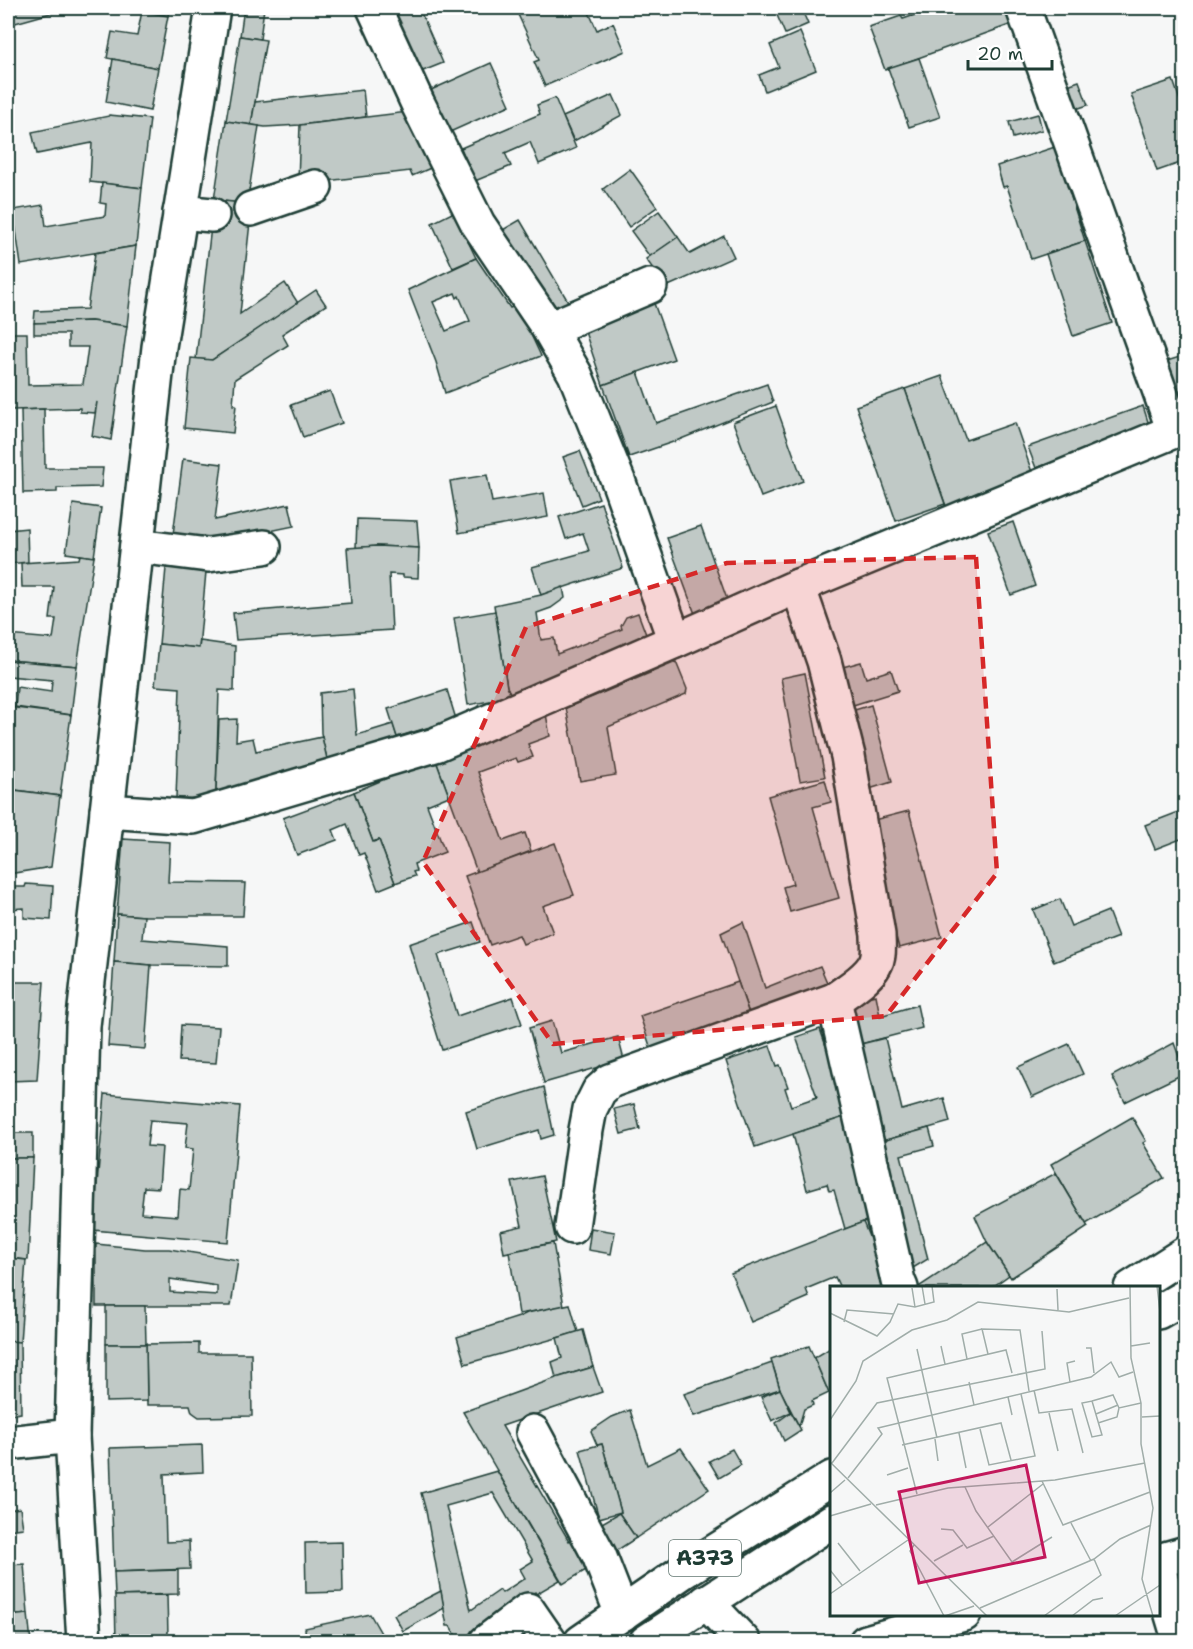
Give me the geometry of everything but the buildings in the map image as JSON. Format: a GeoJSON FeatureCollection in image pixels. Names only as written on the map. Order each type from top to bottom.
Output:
{"type":"FeatureCollection","features":[{"type":"Feature","properties":{"kind":"main road"},"geometry":{"type":"LineString","coordinates":[[84,1641],[72,1437],[83,1026],[159,347],[196,213],[213,8]]}},
{"type":"Feature","properties":{"kind":"main road"},"geometry":{"type":"LineString","coordinates":[[374,8],[418,104],[478,224],[549,329],[575,374],[619,483],[675,641]]}},
{"type":"Feature","properties":{"kind":"main road"},"geometry":{"type":"LineString","coordinates":[[107,811],[193,817],[435,745],[798,586],[1180,430],[1023,8]]}},
{"type":"Feature","properties":{"kind":"main road"},"geometry":{"type":"LineString","coordinates":[[251,209],[315,187]]}},
{"type":"Feature","properties":{"kind":"main road"},"geometry":{"type":"LineString","coordinates":[[549,329],[650,286]]}},
{"type":"Feature","properties":{"kind":"main road"},"geometry":{"type":"LineString","coordinates":[[137,546],[208,555],[264,547]]}},
{"type":"Feature","properties":{"kind":"main road"},"geometry":{"type":"LineString","coordinates":[[572,1227],[590,1109],[599,1092],[610,1081],[834,1000],[870,971],[878,958],[878,935],[848,756],[824,661],[798,586]]}},
{"type":"Feature","properties":{"kind":"main road"},"geometry":{"type":"LineString","coordinates":[[834,1000],[900,1286]]}},
{"type":"Feature","properties":{"kind":"main road"},"geometry":{"type":"LineString","coordinates":[[1133,1286],[1185,1253]]}},
{"type":"Feature","properties":{"kind":"main road"},"geometry":{"type":"LineString","coordinates":[[1160,1311],[1185,1296]]}},
{"type":"Feature","properties":{"kind":"main road"},"geometry":{"type":"LineString","coordinates":[[533,1432],[599,1556],[622,1614]]}},
{"type":"Feature","properties":{"kind":"main road"},"geometry":{"type":"LineString","coordinates":[[8,1443],[72,1437]]}},
{"type":"Feature","properties":{"kind":"main road","name":"A373"},"geometry":{"type":"LineString","coordinates":[[581,1641],[684,1571],[830,1479]]}},
{"type":"Feature","properties":{"kind":"main road","name":"A373"},"geometry":{"type":"LineString","coordinates":[[646,1641],[830,1522]]}},
{"type":"Feature","properties":{"kind":"main road"},"geometry":{"type":"LineString","coordinates":[[1160,1560],[1185,1553]]}},
{"type":"Feature","properties":{"kind":"main road"},"geometry":{"type":"LineString","coordinates":[[1160,1575],[1180,1641]]}},
{"type":"Feature","properties":{"kind":"main road"},"geometry":{"type":"LineString","coordinates":[[706,1602],[744,1641]]}},
{"type":"Feature","properties":{"kind":"main road"},"geometry":{"type":"LineString","coordinates":[[486,1641],[528,1610],[550,1641]]}},
{"type":"Feature","properties":{"kind":"main road"},"geometry":{"type":"LineString","coordinates":[[866,1641],[957,1616]]}},
{"type":"Feature","properties":{"kind":"highlighted area"},"geometry":{"type":"Polygon","coordinates":[[[976,557],[997,873],[886,1016],[553,1044],[423,862],[526,627],[727,563],[976,557]]]}}]}
